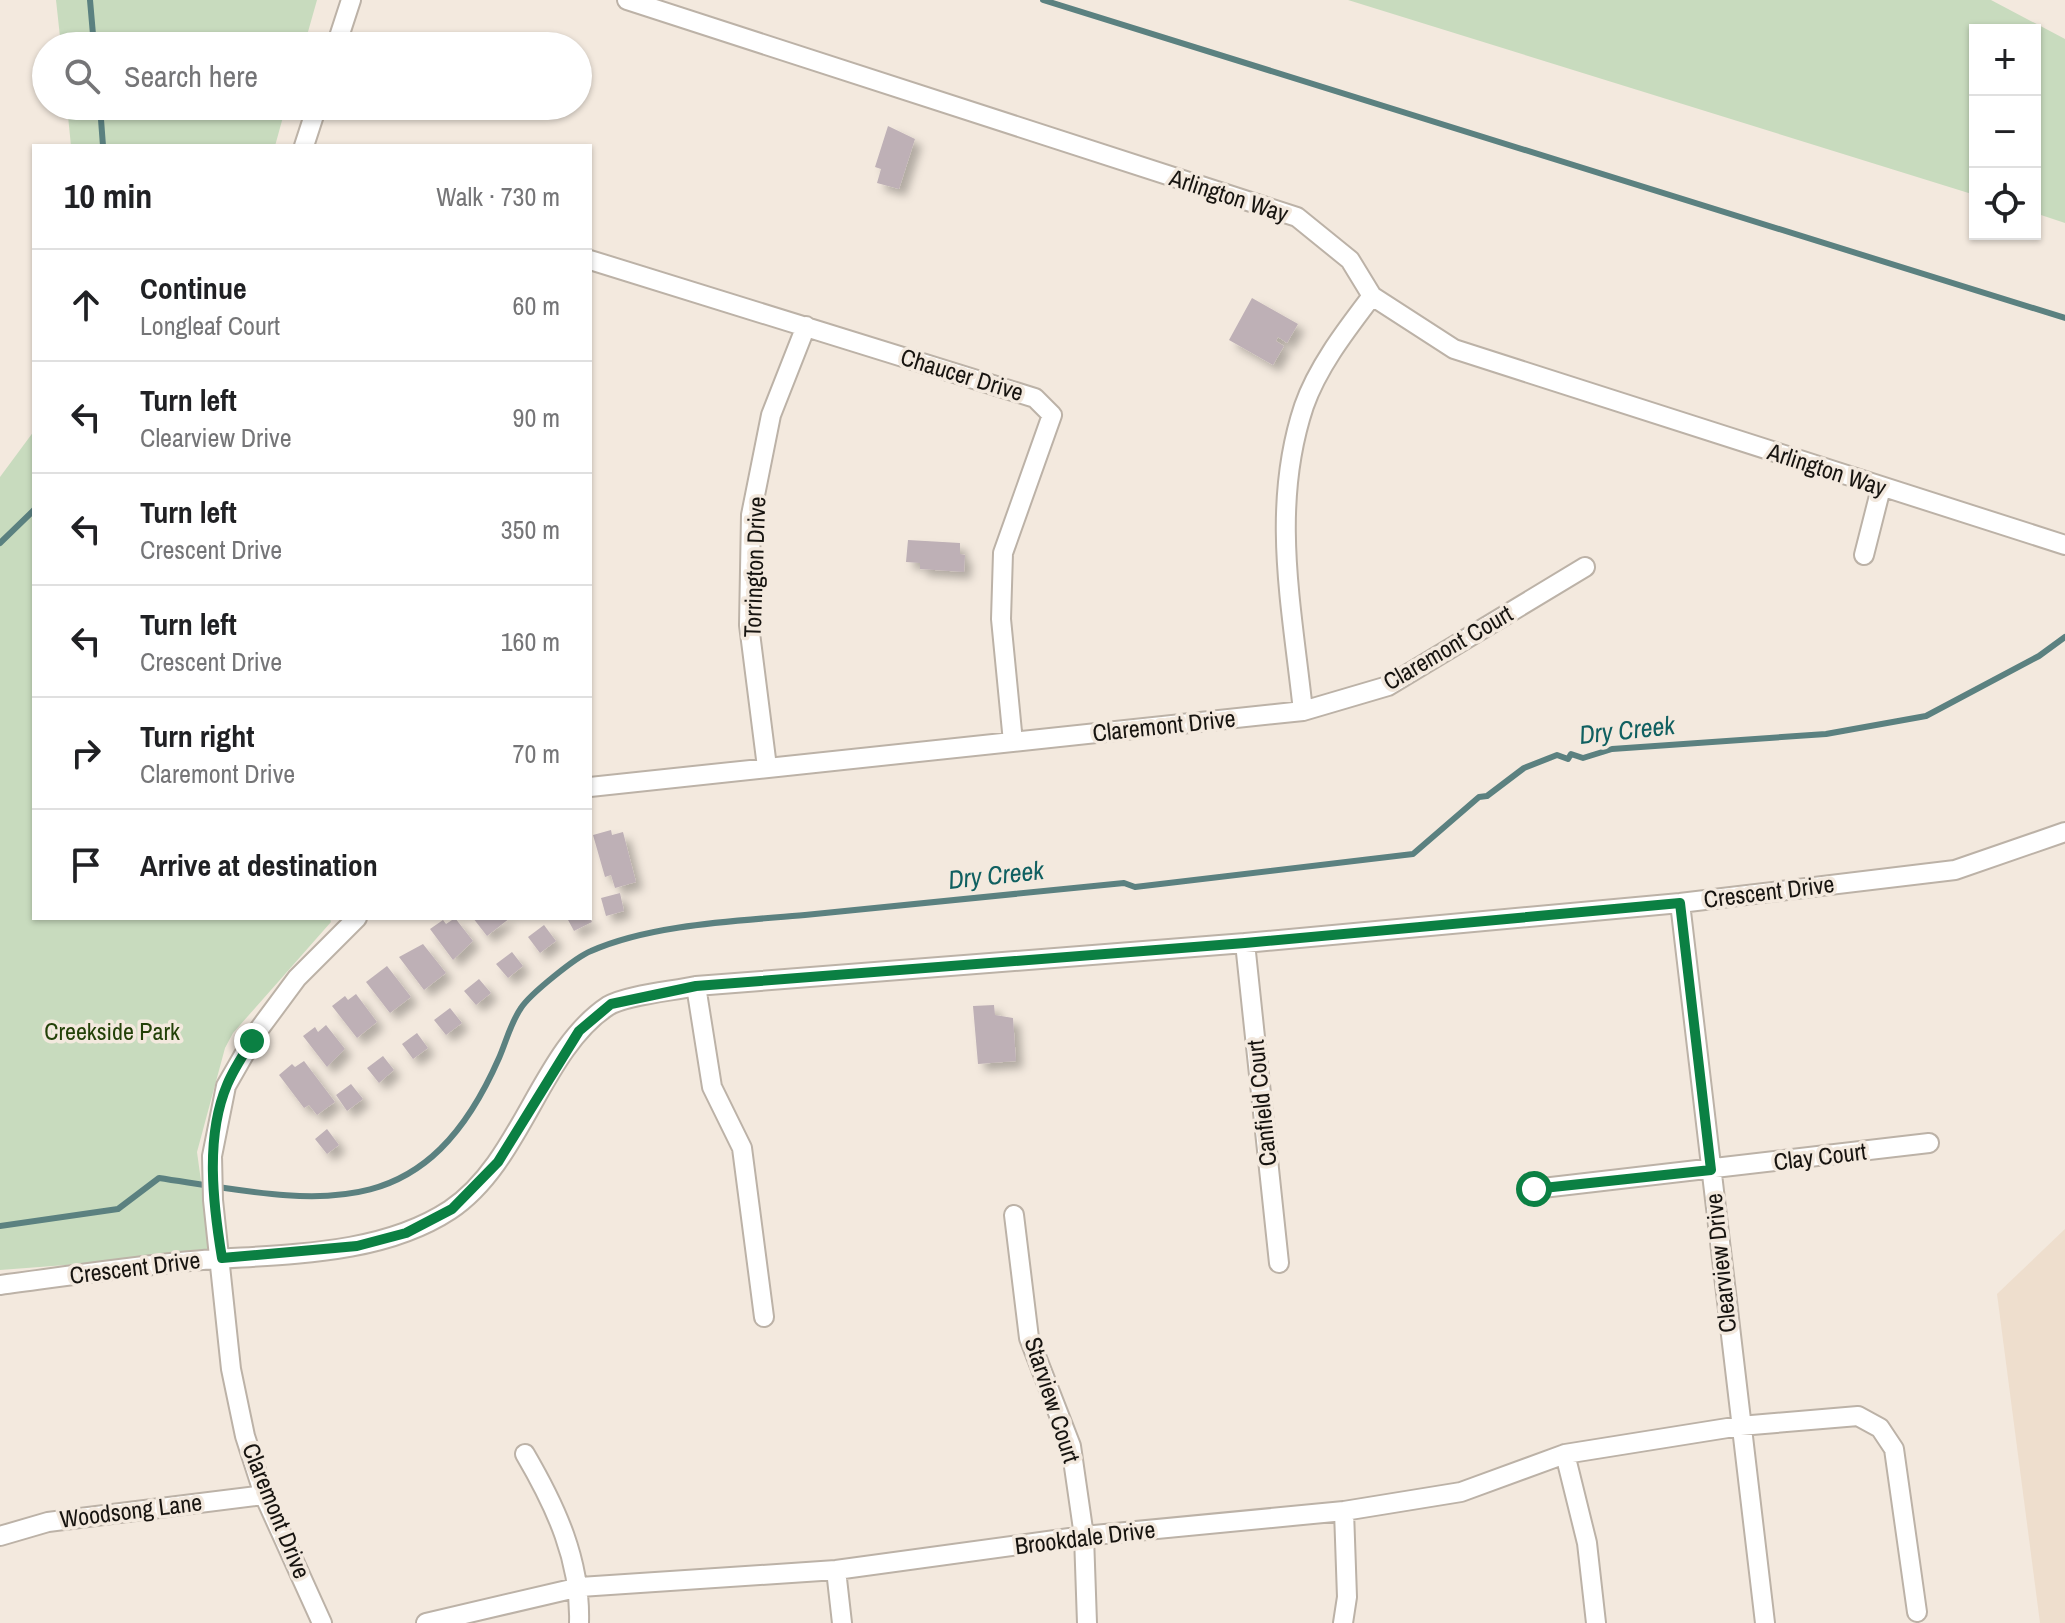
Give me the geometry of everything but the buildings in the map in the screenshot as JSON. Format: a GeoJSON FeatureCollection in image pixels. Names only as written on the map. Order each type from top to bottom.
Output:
{"type":"FeatureCollection","features":[{"type":"Feature","properties":{"kind":"street"},"geometry":{"type":"LineString","coordinates":[[341,32],[351,0]]}},
{"type":"Feature","properties":{"kind":"street","name":"Arlington Way"},"geometry":{"type":"LineString","coordinates":[[627,0],[1297,217],[1350,260],[1372,296],[1454,349],[2065,545]]}},
{"type":"Feature","properties":{"kind":"street"},"geometry":{"type":"LineString","coordinates":[[305,144],[312,120]]}},
{"type":"Feature","properties":{"kind":"street","name":"Chaucer Drive"},"geometry":{"type":"LineString","coordinates":[[592,261],[1035,398],[1052,415],[1003,553],[1001,619],[1013,742]]}},
{"type":"Feature","properties":{"kind":"street"},"geometry":{"type":"LineString","coordinates":[[1303,711],[1283,525],[1289,470],[1305,404],[1336,346],[1372,296]]}},
{"type":"Feature","properties":{"kind":"street","name":"Torrington Drive"},"geometry":{"type":"LineString","coordinates":[[767,767],[749,625],[751,515],[771,415],[806,326]]}},
{"type":"Feature","properties":{"kind":"street"},"geometry":{"type":"LineString","coordinates":[[1864,555],[1881,488]]}},
{"type":"Feature","properties":{"kind":"street","name":"Claremont Court"},"geometry":{"type":"LineString","coordinates":[[1303,711],[1388,686],[1585,567]]}},
{"type":"Feature","properties":{"kind":"street","name":"Claremont Drive"},"geometry":{"type":"LineString","coordinates":[[592,787],[1303,711]]}},
{"type":"Feature","properties":{"kind":"street","name":"Crescent Drive"},"geometry":{"type":"LineString","coordinates":[[0,1285],[222,1258],[357,1246],[406,1233],[452,1209],[498,1162],[579,1031],[611,1004],[696,986],[1245,943],[1680,903],[1955,870],[2065,832]]}},
{"type":"Feature","properties":{"kind":"street","name":"Clearview Drive"},"geometry":{"type":"LineString","coordinates":[[1680,903],[1765,1623]]}},
{"type":"Feature","properties":{"kind":"street","name":"Claremont Drive"},"geometry":{"type":"LineString","coordinates":[[322,1623],[264,1495],[245,1436],[231,1369],[222,1258],[213,1200],[212,1156],[226,1086],[257,1032],[297,978],[355,920]]}},
{"type":"Feature","properties":{"kind":"street","name":"Canfield Court"},"geometry":{"type":"LineString","coordinates":[[1245,943],[1279,1263]]}},
{"type":"Feature","properties":{"kind":"street"},"geometry":{"type":"LineString","coordinates":[[696,986],[712,1087],[742,1148],[764,1317]]}},
{"type":"Feature","properties":{"kind":"street","name":"Clay Court"},"geometry":{"type":"LineString","coordinates":[[1534,1189],[1929,1143]]}},
{"type":"Feature","properties":{"kind":"street","name":"Starview Court"},"geometry":{"type":"LineString","coordinates":[[1014,1215],[1029,1338],[1071,1446],[1084,1536],[1087,1623]]}},
{"type":"Feature","properties":{"kind":"street","name":"Brookdale Drive"},"geometry":{"type":"LineString","coordinates":[[426,1623],[580,1587],[836,1570],[1084,1536],[1344,1511],[1461,1492],[1565,1454],[1740,1426],[1858,1416],[1880,1428],[1894,1449],[1917,1612]]}},
{"type":"Feature","properties":{"kind":"street"},"geometry":{"type":"LineString","coordinates":[[525,1454],[555,1505],[580,1587],[579,1623]]}},
{"type":"Feature","properties":{"kind":"street"},"geometry":{"type":"LineString","coordinates":[[1565,1454],[1587,1543],[1596,1623]]}},
{"type":"Feature","properties":{"kind":"street","name":"Woodsong Lane"},"geometry":{"type":"LineString","coordinates":[[0,1536],[48,1522],[264,1495]]}},
{"type":"Feature","properties":{"kind":"street"},"geometry":{"type":"LineString","coordinates":[[1343,1623],[1347,1597],[1344,1511]]}},
{"type":"Feature","properties":{"kind":"street"},"geometry":{"type":"LineString","coordinates":[[836,1570],[842,1623]]}},
{"type":"Feature","properties":{"kind":"shaded area"},"geometry":{"type":"Polygon","coordinates":[[[2065,1229],[2065,1623],[2040,1623],[1997,1294],[2065,1229]]]}},
{"type":"Feature","properties":{"kind":"green space"},"geometry":{"type":"Polygon","coordinates":[[[56,0],[317,0],[308,32],[59,32],[56,0]]]}},
{"type":"Feature","properties":{"kind":"green space"},"geometry":{"type":"Polygon","coordinates":[[[1348,0],[1991,0],[2037,24],[1969,24],[1969,193],[1348,0]]]}},
{"type":"Feature","properties":{"kind":"green space"},"geometry":{"type":"Polygon","coordinates":[[[2041,26],[2065,39],[2065,223],[2041,215],[2041,26]]]}},
{"type":"Feature","properties":{"kind":"green space"},"geometry":{"type":"Polygon","coordinates":[[[68,120],[282,120],[276,144],[71,144],[68,120]]]}},
{"type":"Feature","properties":{"kind":"green space","name":"Creekside Park"},"geometry":{"type":"Polygon","coordinates":[[[32,434],[32,920],[330,920],[233,1033],[225,1048],[197,1152],[211,1254],[0,1270],[0,477],[32,434]]]}},
{"type":"Feature","properties":{"kind":"waterway"},"geometry":{"type":"LineString","coordinates":[[90,0],[93,32]]}},
{"type":"Feature","properties":{"kind":"waterway"},"geometry":{"type":"LineString","coordinates":[[1043,0],[2065,318]]}},
{"type":"Feature","properties":{"kind":"waterway"},"geometry":{"type":"LineString","coordinates":[[101,120],[103,144]]}},
{"type":"Feature","properties":{"kind":"waterway"},"geometry":{"type":"LineString","coordinates":[[0,543],[32,512]]}},
{"type":"Feature","properties":{"kind":"waterway","name":"Dry Creek"},"geometry":{"type":"LineString","coordinates":[[0,1226],[118,1209],[159,1178],[268,1194],[316,1196],[360,1192],[400,1178],[436,1153],[469,1114],[499,1058],[514,1019],[526,1002],[575,960],[615,942],[668,929],[724,922],[1124,883],[1135,887],[1413,854],[1479,797],[1487,796],[1524,768],[1557,755],[1568,759],[1571,754],[1583,758],[1612,749],[1826,734],[1926,716],[2039,656],[2065,637]]}},
{"type":"Feature","properties":{"kind":"route"},"geometry":{"type":"LineString","coordinates":[[252,1041],[226,1086],[212,1156],[213,1200],[222,1258],[357,1246],[406,1233],[452,1209],[498,1162],[579,1031],[611,1004],[696,986],[1245,943],[1680,903],[1711,1170],[1534,1189]]}}]}
